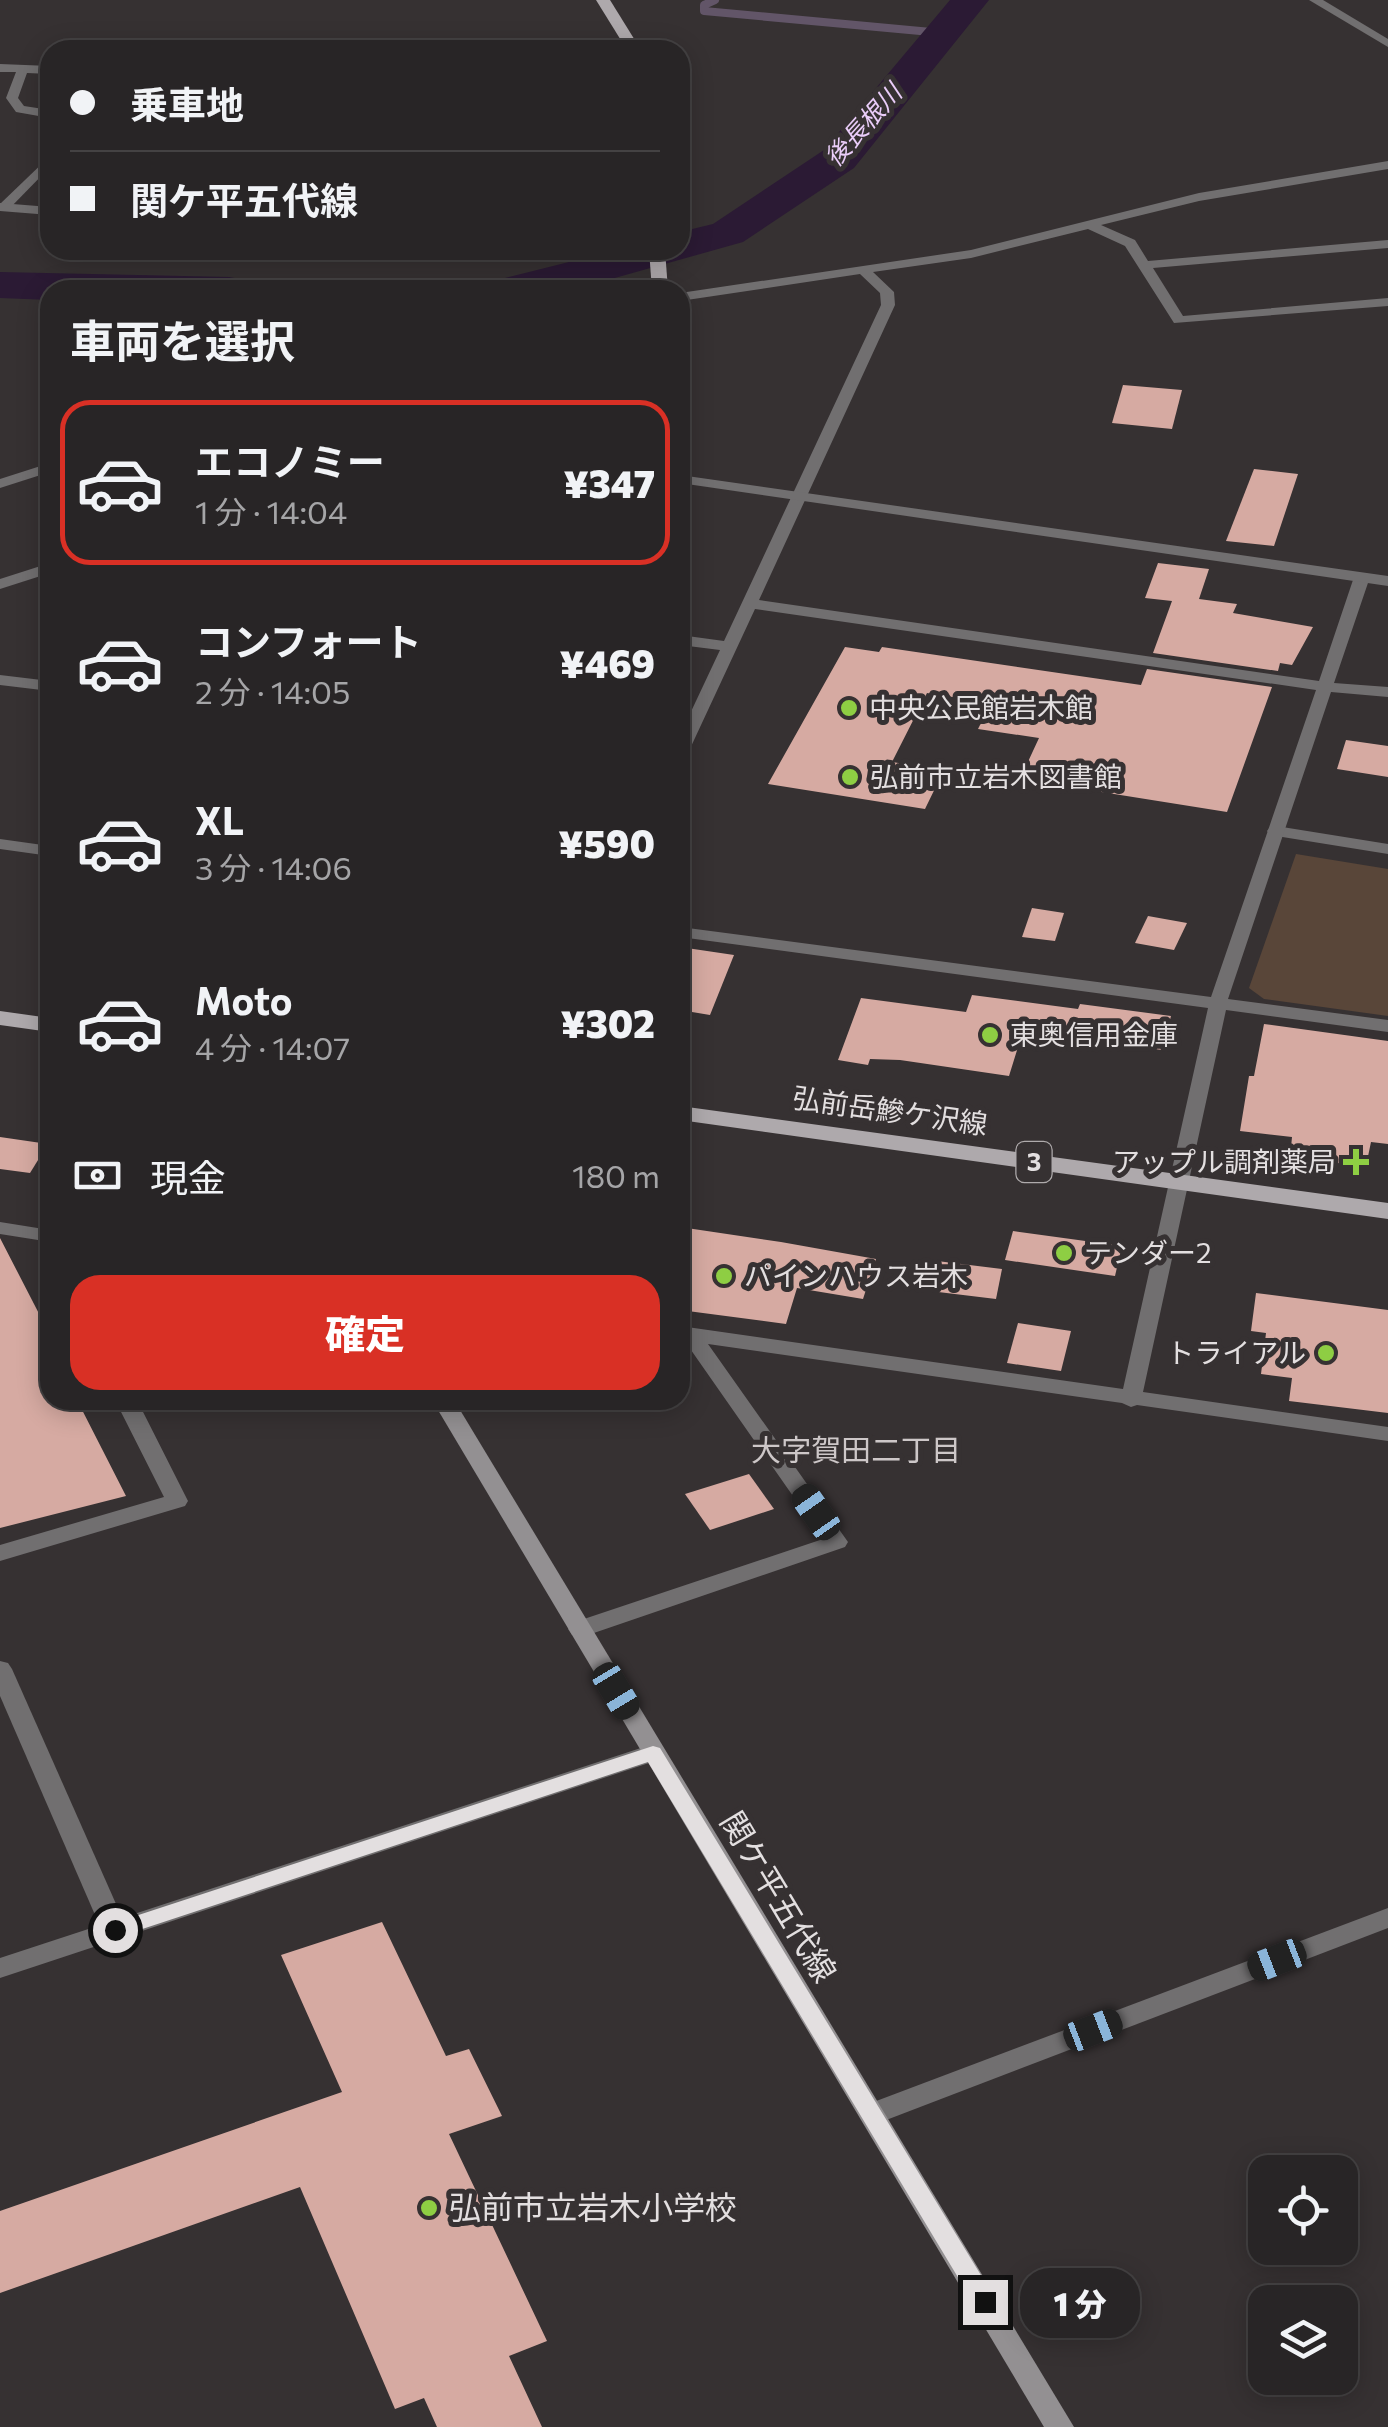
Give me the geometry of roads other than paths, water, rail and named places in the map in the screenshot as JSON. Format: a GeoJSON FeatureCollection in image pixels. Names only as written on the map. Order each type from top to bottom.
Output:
{"type":"FeatureCollection","features":[{"type":"Feature","properties":{"kind":"main road"},"geometry":{"type":"LineString","coordinates":[[603,0],[628,40]]}},
{"type":"Feature","properties":{"kind":"main road"},"geometry":{"type":"LineString","coordinates":[[0,1018],[40,1024]]}},
{"type":"Feature","properties":{"kind":"main road","name":"弘前岳鰺ケ沢線"},"geometry":{"type":"LineString","coordinates":[[690,1113],[1388,1211]]}},
{"type":"Feature","properties":{"kind":"main road","name":"関ケ平五代線"},"geometry":{"type":"LineString","coordinates":[[449,1410],[1060,2427]]}},
{"type":"Feature","properties":{"kind":"street"},"geometry":{"type":"LineString","coordinates":[[1315,0],[1388,44]]}},
{"type":"Feature","properties":{"kind":"street"},"geometry":{"type":"LineString","coordinates":[[0,68],[40,69]]}},
{"type":"Feature","properties":{"kind":"street"},"geometry":{"type":"LineString","coordinates":[[24,68],[12,98],[20,109],[40,112]]}},
{"type":"Feature","properties":{"kind":"street"},"geometry":{"type":"LineString","coordinates":[[690,296],[970,254],[1199,197],[1388,165]]}},
{"type":"Feature","properties":{"kind":"street"},"geometry":{"type":"LineString","coordinates":[[2,207],[40,170]]}},
{"type":"Feature","properties":{"kind":"street"},"geometry":{"type":"LineString","coordinates":[[1336,174],[1388,177]]}},
{"type":"Feature","properties":{"kind":"street"},"geometry":{"type":"LineString","coordinates":[[2,207],[40,211]]}},
{"type":"Feature","properties":{"kind":"street"},"geometry":{"type":"LineString","coordinates":[[1090,225],[1130,243],[1179,320],[1388,302]]}},
{"type":"Feature","properties":{"kind":"street"},"geometry":{"type":"LineString","coordinates":[[1144,265],[1388,244]]}},
{"type":"Feature","properties":{"kind":"street"},"geometry":{"type":"LineString","coordinates":[[690,732],[803,495],[888,304],[887,292],[864,271]]}},
{"type":"Feature","properties":{"kind":"street"},"geometry":{"type":"LineString","coordinates":[[0,484],[40,470]]}},
{"type":"Feature","properties":{"kind":"street"},"geometry":{"type":"LineString","coordinates":[[690,480],[1388,580]]}},
{"type":"Feature","properties":{"kind":"street"},"geometry":{"type":"LineString","coordinates":[[0,584],[40,571]]}},
{"type":"Feature","properties":{"kind":"street"},"geometry":{"type":"LineString","coordinates":[[1131,1400],[1218,1003],[1362,577]]}},
{"type":"Feature","properties":{"kind":"street"},"geometry":{"type":"LineString","coordinates":[[751,604],[1325,687],[1388,692]]}},
{"type":"Feature","properties":{"kind":"street"},"geometry":{"type":"LineString","coordinates":[[690,641],[730,646]]}},
{"type":"Feature","properties":{"kind":"street"},"geometry":{"type":"LineString","coordinates":[[0,680],[40,685]]}},
{"type":"Feature","properties":{"kind":"street"},"geometry":{"type":"LineString","coordinates":[[1276,831],[1388,849]]}},
{"type":"Feature","properties":{"kind":"street"},"geometry":{"type":"LineString","coordinates":[[0,844],[40,850]]}},
{"type":"Feature","properties":{"kind":"street"},"geometry":{"type":"LineString","coordinates":[[690,933],[1388,1026]]}},
{"type":"Feature","properties":{"kind":"street"},"geometry":{"type":"LineString","coordinates":[[0,1228],[40,1234]]}},
{"type":"Feature","properties":{"kind":"street"},"geometry":{"type":"LineString","coordinates":[[690,1335],[1388,1434]]}},
{"type":"Feature","properties":{"kind":"street"},"geometry":{"type":"LineString","coordinates":[[580,1630],[837,1542],[690,1341]]}},
{"type":"Feature","properties":{"kind":"street"},"geometry":{"type":"LineString","coordinates":[[0,1554],[177,1501],[131,1410]]}},
{"type":"Feature","properties":{"kind":"street"},"geometry":{"type":"LineString","coordinates":[[0,1669],[115,1930]]}},
{"type":"Feature","properties":{"kind":"street"},"geometry":{"type":"LineString","coordinates":[[0,1968],[653,1753]]}},
{"type":"Feature","properties":{"kind":"street"},"geometry":{"type":"LineString","coordinates":[[872,2114],[1388,1918]]}},
{"type":"Feature","properties":{"kind":"waterway"},"geometry":{"type":"LineString","coordinates":[[715,0],[704,5],[704,11],[942,33]]}},
{"type":"Feature","properties":{"kind":"waterway","name":"後長根川"},"geometry":{"type":"LineString","coordinates":[[690,242],[728,233],[839,159],[970,0]]}},
{"type":"Feature","properties":{"kind":"waterway","name":"後長根川"},"geometry":{"type":"LineString","coordinates":[[557,280],[631,260]]}},
{"type":"Feature","properties":{"kind":"waterway","name":"後長根川"},"geometry":{"type":"LineString","coordinates":[[0,285],[40,286]]}},
{"type":"Feature","properties":{"kind":"place","name":"中央公民館岩木館"},"geometry":{"type":"Point","coordinates":[849,708]}},
{"type":"Feature","properties":{"kind":"place","name":"弘前市立岩木図書館"},"geometry":{"type":"Point","coordinates":[850,777]}},
{"type":"Feature","properties":{"kind":"place","name":"東奥信用金庫"},"geometry":{"type":"Point","coordinates":[990,1035]}},
{"type":"Feature","properties":{"kind":"place","name":"アップル調剤薬局"},"geometry":{"type":"Point","coordinates":[1356,1162]}},
{"type":"Feature","properties":{"kind":"place","name":"テンダー2"},"geometry":{"type":"Point","coordinates":[1064,1253]}},
{"type":"Feature","properties":{"kind":"place","name":"パインハウス岩木"},"geometry":{"type":"Point","coordinates":[724,1276]}},
{"type":"Feature","properties":{"kind":"place","name":"トライアル"},"geometry":{"type":"Point","coordinates":[1326,1353]}},
{"type":"Feature","properties":{"kind":"place","name":"弘前市立岩木小学校"},"geometry":{"type":"Point","coordinates":[429,2208]}},
{"type":"Feature","properties":{"kind":"district","name":"大字賀田二丁目"},"geometry":{"type":"Point","coordinates":[856,1451]}}]}
